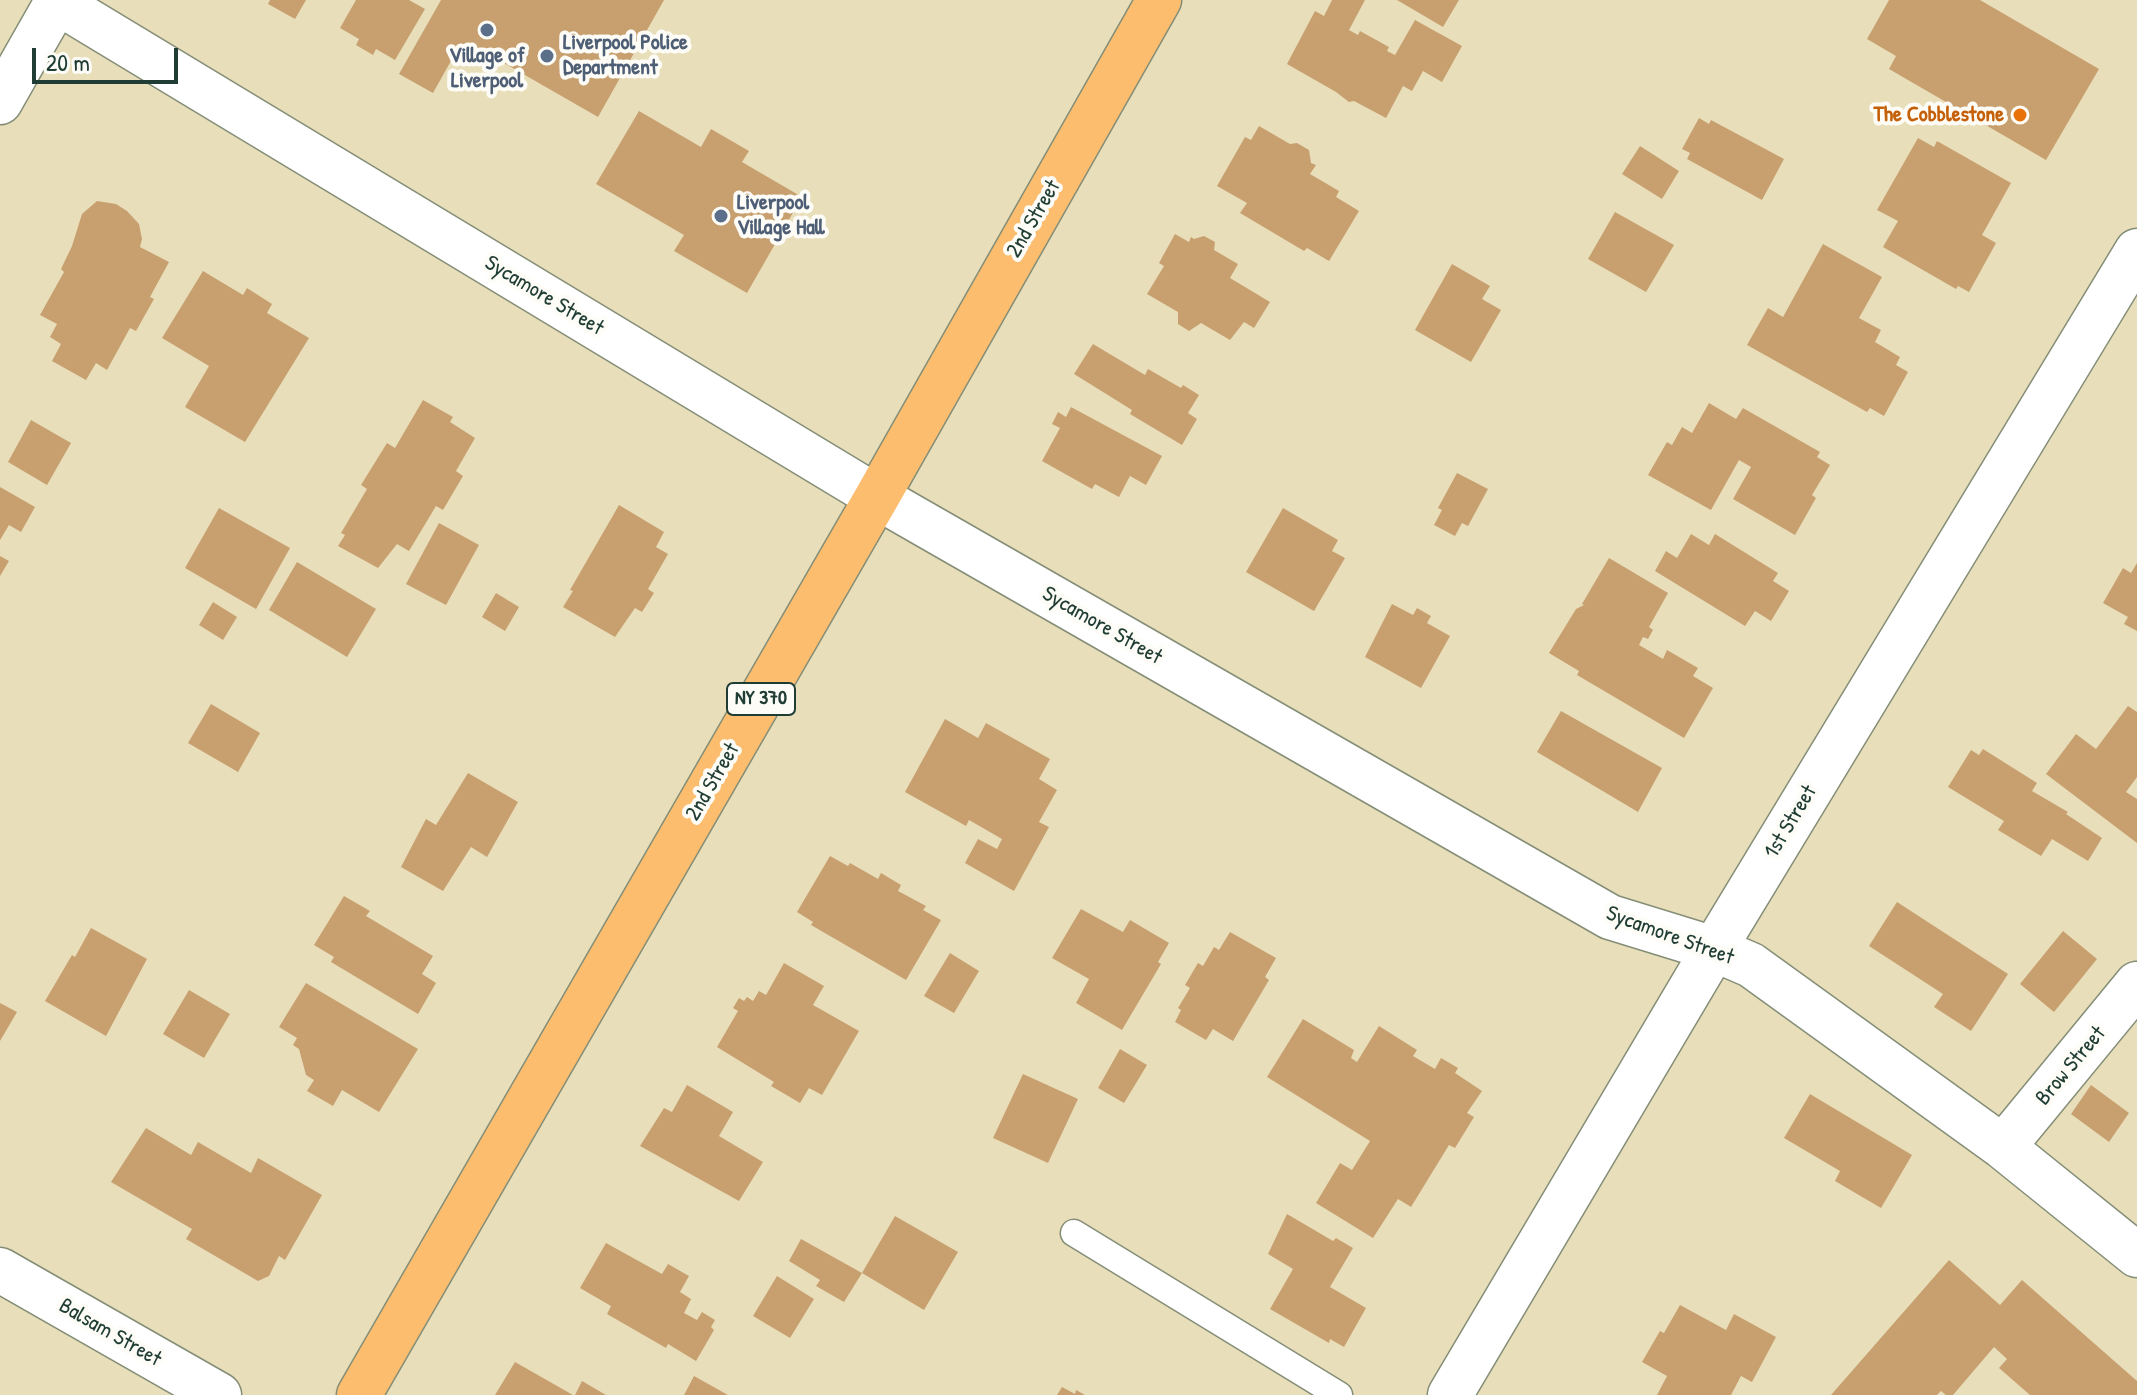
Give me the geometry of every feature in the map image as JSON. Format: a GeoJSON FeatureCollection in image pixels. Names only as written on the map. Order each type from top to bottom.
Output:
{"type":"FeatureCollection","features":[{"type":"Feature","properties":{"kind":"main road","name":"2nd Street"},"geometry":{"type":"LineString","coordinates":[[359,1395],[877,497],[1159,0]]}},
{"type":"Feature","properties":{"kind":"street","name":"Sycamore Street"},"geometry":{"type":"LineString","coordinates":[[57,1],[877,497],[1610,917],[1714,949],[1751,965],[2003,1147],[2137,1255]]}},
{"type":"Feature","properties":{"kind":"street"},"geometry":{"type":"LineString","coordinates":[[0,102],[57,1]]}},
{"type":"Feature","properties":{"kind":"street","name":"1st Street"},"geometry":{"type":"LineString","coordinates":[[1450,1395],[1714,949],[2137,251]]}},
{"type":"Feature","properties":{"kind":"street","name":"Brow Street"},"geometry":{"type":"LineString","coordinates":[[2003,1147],[2137,984]]}},
{"type":"Feature","properties":{"kind":"street","name":"Balsam Street"},"geometry":{"type":"LineString","coordinates":[[0,1270],[219,1395]]}},
{"type":"Feature","properties":{"kind":"lane"},"geometry":{"type":"LineString","coordinates":[[1074,1233],[1339,1395]]}},
{"type":"Feature","properties":{"kind":"building"},"geometry":{"type":"Polygon","coordinates":[[[270,0],[306,0],[295,19],[268,4],[270,0]]]}},
{"type":"Feature","properties":{"kind":"building"},"geometry":{"type":"Polygon","coordinates":[[[356,0],[409,0],[425,9],[395,60],[376,49],[373,55],[356,45],[359,39],[340,28],[356,0]]]}},
{"type":"Feature","properties":{"kind":"building","name":"Liverpool Police Department"},"geometry":{"type":"Polygon","coordinates":[[[441,0],[664,0],[598,117],[497,59],[490,72],[456,52],[433,93],[399,74],[441,0]]]}},
{"type":"Feature","properties":{"kind":"building"},"geometry":{"type":"Polygon","coordinates":[[[1332,0],[1365,0],[1349,30],[1358,35],[1360,31],[1389,47],[1387,51],[1395,55],[1415,20],[1462,46],[1442,82],[1423,71],[1412,91],[1403,86],[1386,118],[1354,101],[1349,102],[1287,64],[1315,11],[1324,16],[1332,0]]]}},
{"type":"Feature","properties":{"kind":"building"},"geometry":{"type":"Polygon","coordinates":[[[1397,0],[1459,0],[1443,27],[1397,0]]]}},
{"type":"Feature","properties":{"kind":"building","name":"The Cobblestone"},"geometry":{"type":"Polygon","coordinates":[[[1889,0],[1980,0],[2099,69],[2046,160],[1889,69],[1896,56],[1867,39],[1889,0]]]}},
{"type":"Feature","properties":{"kind":"building","name":"Liverpool Village Hall"},"geometry":{"type":"Polygon","coordinates":[[[639,111],[701,147],[711,129],[749,151],[742,162],[802,197],[747,293],[674,251],[684,235],[596,184],[639,111]]]}},
{"type":"Feature","properties":{"kind":"building"},"geometry":{"type":"Polygon","coordinates":[[[1699,118],[1709,124],[1711,120],[1784,159],[1762,200],[1687,159],[1690,153],[1682,149],[1699,118]]]}},
{"type":"Feature","properties":{"kind":"building"},"geometry":{"type":"Polygon","coordinates":[[[1259,126],[1290,144],[1297,143],[1309,150],[1311,163],[1316,165],[1310,174],[1339,191],[1336,197],[1359,211],[1329,261],[1307,248],[1304,251],[1240,213],[1247,203],[1217,186],[1245,137],[1251,140],[1259,126]]]}},
{"type":"Feature","properties":{"kind":"building"},"geometry":{"type":"Polygon","coordinates":[[[1918,138],[1934,147],[1937,141],[2011,183],[1982,235],[1996,243],[1969,292],[1958,286],[1956,289],[1883,247],[1898,221],[1877,210],[1918,138]]]}},
{"type":"Feature","properties":{"kind":"building"},"geometry":{"type":"Polygon","coordinates":[[[1640,146],[1679,171],[1662,199],[1622,174],[1640,146]]]}},
{"type":"Feature","properties":{"kind":"building"},"geometry":{"type":"Polygon","coordinates":[[[97,201],[116,204],[127,211],[139,224],[140,247],[169,262],[150,297],[154,299],[136,331],[130,328],[107,370],[96,363],[86,380],[52,361],[61,344],[50,337],[57,324],[40,315],[64,272],[61,269],[82,214],[97,201]]]}},
{"type":"Feature","properties":{"kind":"building"},"geometry":{"type":"Polygon","coordinates":[[[1615,212],[1674,245],[1646,292],[1588,259],[1615,212]]]}},
{"type":"Feature","properties":{"kind":"building"},"geometry":{"type":"Polygon","coordinates":[[[1175,234],[1189,242],[1191,237],[1204,236],[1215,242],[1214,250],[1238,264],[1230,278],[1270,302],[1254,328],[1244,322],[1230,340],[1201,323],[1189,331],[1178,324],[1178,312],[1147,294],[1164,266],[1159,263],[1175,234]]]}},
{"type":"Feature","properties":{"kind":"building"},"geometry":{"type":"Polygon","coordinates":[[[1823,244],[1882,277],[1859,318],[1881,330],[1875,342],[1900,357],[1896,365],[1908,372],[1884,416],[1870,408],[1867,412],[1747,345],[1768,308],[1783,317],[1823,244]]]}},
{"type":"Feature","properties":{"kind":"building"},"geometry":{"type":"Polygon","coordinates":[[[1452,264],[1490,286],[1482,299],[1501,310],[1471,362],[1415,330],[1452,264]]]}},
{"type":"Feature","properties":{"kind":"building"},"geometry":{"type":"Polygon","coordinates":[[[203,271],[243,295],[247,288],[272,304],[267,313],[309,338],[245,442],[185,407],[209,366],[162,338],[203,271]]]}},
{"type":"Feature","properties":{"kind":"building"},"geometry":{"type":"Polygon","coordinates":[[[1093,344],[1145,375],[1148,369],[1199,395],[1188,413],[1197,419],[1182,445],[1130,414],[1132,410],[1074,374],[1093,344]]]}},
{"type":"Feature","properties":{"kind":"building"},"geometry":{"type":"Polygon","coordinates":[[[423,400],[453,417],[450,422],[475,438],[456,471],[463,476],[443,510],[436,506],[409,551],[397,544],[378,568],[338,546],[345,535],[341,533],[367,489],[361,485],[387,443],[395,448],[423,400]]]}},
{"type":"Feature","properties":{"kind":"building"},"geometry":{"type":"Polygon","coordinates":[[[1709,403],[1736,419],[1743,408],[1820,452],[1817,457],[1830,465],[1812,495],[1816,498],[1795,535],[1733,499],[1751,467],[1739,460],[1711,510],[1648,475],[1667,442],[1672,445],[1682,427],[1692,433],[1709,403]]]}},
{"type":"Feature","properties":{"kind":"building"},"geometry":{"type":"Polygon","coordinates":[[[1071,407],[1162,456],[1146,485],[1130,476],[1119,497],[1095,484],[1092,489],[1042,461],[1060,428],[1052,424],[1058,412],[1066,417],[1071,407]]]}},
{"type":"Feature","properties":{"kind":"building"},"geometry":{"type":"Polygon","coordinates":[[[31,420],[71,443],[47,485],[8,462],[31,420]]]}},
{"type":"Feature","properties":{"kind":"building"},"geometry":{"type":"Polygon","coordinates":[[[1457,473],[1488,489],[1468,526],[1462,523],[1455,536],[1434,525],[1442,510],[1438,508],[1457,473]]]}},
{"type":"Feature","properties":{"kind":"building"},"geometry":{"type":"Polygon","coordinates":[[[0,487],[35,507],[21,532],[9,525],[0,540],[0,487]]]}},
{"type":"Feature","properties":{"kind":"building"},"geometry":{"type":"Polygon","coordinates":[[[619,505],[664,532],[656,547],[668,554],[648,589],[654,593],[642,612],[635,608],[615,637],[563,607],[619,505]]]}},
{"type":"Feature","properties":{"kind":"building"},"geometry":{"type":"Polygon","coordinates":[[[219,508],[290,548],[256,609],[185,568],[219,508]]]}},
{"type":"Feature","properties":{"kind":"building"},"geometry":{"type":"Polygon","coordinates":[[[1283,508],[1338,540],[1332,551],[1345,558],[1314,611],[1246,572],[1283,508]]]}},
{"type":"Feature","properties":{"kind":"building"},"geometry":{"type":"Polygon","coordinates":[[[439,523],[479,545],[446,605],[406,584],[439,523]]]}},
{"type":"Feature","properties":{"kind":"building"},"geometry":{"type":"Polygon","coordinates":[[[1691,534],[1709,545],[1715,534],[1778,573],[1773,581],[1789,591],[1771,621],[1755,611],[1745,626],[1655,571],[1666,551],[1677,558],[1691,534]]]}},
{"type":"Feature","properties":{"kind":"building"},"geometry":{"type":"Polygon","coordinates":[[[0,556],[9,561],[0,576],[0,556]]]}},
{"type":"Feature","properties":{"kind":"building"},"geometry":{"type":"Polygon","coordinates":[[[1609,558],[1668,593],[1649,627],[1653,630],[1648,639],[1643,637],[1639,645],[1663,659],[1667,650],[1698,668],[1693,676],[1713,688],[1684,738],[1577,675],[1579,671],[1549,653],[1576,609],[1584,605],[1609,558]]]}},
{"type":"Feature","properties":{"kind":"building"},"geometry":{"type":"Polygon","coordinates":[[[297,562],[376,609],[347,657],[269,610],[297,562]]]}},
{"type":"Feature","properties":{"kind":"building"},"geometry":{"type":"Polygon","coordinates":[[[2137,563],[2137,631],[2124,624],[2128,617],[2103,603],[2123,568],[2131,573],[2137,563]]]}},
{"type":"Feature","properties":{"kind":"building"},"geometry":{"type":"Polygon","coordinates":[[[496,593],[519,607],[505,631],[482,617],[496,593]]]}},
{"type":"Feature","properties":{"kind":"building"},"geometry":{"type":"Polygon","coordinates":[[[213,602],[237,617],[223,640],[199,625],[213,602]]]}},
{"type":"Feature","properties":{"kind":"building"},"geometry":{"type":"Polygon","coordinates":[[[1392,604],[1413,615],[1417,608],[1431,616],[1427,623],[1450,636],[1421,688],[1365,657],[1392,604]]]}},
{"type":"Feature","properties":{"kind":"building"},"geometry":{"type":"Polygon","coordinates":[[[211,704],[260,733],[238,772],[188,743],[211,704]]]}},
{"type":"Feature","properties":{"kind":"building"},"geometry":{"type":"Polygon","coordinates":[[[2128,706],[2137,712],[2137,777],[2126,792],[2137,799],[2137,843],[2046,774],[2076,734],[2096,749],[2128,706]]]}},
{"type":"Feature","properties":{"kind":"building"},"geometry":{"type":"Polygon","coordinates":[[[1561,711],[1662,768],[1638,812],[1537,752],[1561,711]]]}},
{"type":"Feature","properties":{"kind":"building"},"geometry":{"type":"Polygon","coordinates":[[[945,719],[978,738],[986,723],[1050,759],[1039,779],[1057,790],[1039,822],[1049,827],[1014,891],[965,863],[978,839],[997,849],[1002,839],[969,820],[966,826],[905,792],[945,719]]]}},
{"type":"Feature","properties":{"kind":"building"},"geometry":{"type":"Polygon","coordinates":[[[1983,749],[2037,783],[2032,791],[2068,812],[2066,814],[2102,838],[2088,861],[2052,839],[2041,856],[1998,830],[2004,821],[1948,787],[1971,750],[1979,755],[1983,749]]]}},
{"type":"Feature","properties":{"kind":"building"},"geometry":{"type":"Polygon","coordinates":[[[468,773],[518,802],[487,857],[471,847],[443,891],[401,867],[426,819],[436,825],[468,773]]]}},
{"type":"Feature","properties":{"kind":"building"},"geometry":{"type":"Polygon","coordinates":[[[830,856],[878,879],[881,873],[901,885],[898,891],[926,906],[923,910],[941,920],[906,980],[811,925],[813,922],[797,912],[830,856]]]}},
{"type":"Feature","properties":{"kind":"building"},"geometry":{"type":"Polygon","coordinates":[[[344,896],[370,911],[366,916],[433,956],[422,974],[436,983],[418,1014],[331,962],[334,957],[314,945],[344,896]]]}},
{"type":"Feature","properties":{"kind":"building"},"geometry":{"type":"Polygon","coordinates":[[[1897,902],[2008,974],[1971,1031],[1934,1007],[1943,994],[1869,946],[1897,902]]]}},
{"type":"Feature","properties":{"kind":"building"},"geometry":{"type":"Polygon","coordinates":[[[1081,909],[1123,932],[1130,920],[1169,943],[1158,962],[1161,964],[1122,1030],[1076,1003],[1089,979],[1052,958],[1081,909]]]}},
{"type":"Feature","properties":{"kind":"building"},"geometry":{"type":"Polygon","coordinates":[[[91,928],[147,959],[106,1036],[45,1001],[91,928]]]}},
{"type":"Feature","properties":{"kind":"building"},"geometry":{"type":"Polygon","coordinates":[[[2063,931],[2097,959],[2054,1012],[2020,984],[2063,931]]]}},
{"type":"Feature","properties":{"kind":"building"},"geometry":{"type":"Polygon","coordinates":[[[1230,932],[1276,958],[1265,977],[1269,980],[1233,1041],[1213,1029],[1206,1040],[1175,1022],[1181,1010],[1178,1008],[1190,988],[1185,985],[1198,963],[1203,966],[1214,947],[1219,950],[1230,932]]]}},
{"type":"Feature","properties":{"kind":"building"},"geometry":{"type":"Polygon","coordinates":[[[950,953],[979,971],[954,1013],[924,996],[950,953]]]}},
{"type":"Feature","properties":{"kind":"building"},"geometry":{"type":"Polygon","coordinates":[[[784,963],[824,986],[813,1005],[859,1031],[822,1095],[809,1088],[800,1103],[771,1086],[774,1082],[717,1047],[738,1011],[733,1008],[739,998],[744,1001],[747,997],[753,1001],[759,991],[766,995],[784,963]]]}},
{"type":"Feature","properties":{"kind":"building"},"geometry":{"type":"Polygon","coordinates":[[[306,983],[418,1049],[379,1112],[342,1090],[333,1106],[307,1091],[314,1080],[306,1075],[299,1049],[293,1045],[297,1038],[279,1027],[306,983]]]}},
{"type":"Feature","properties":{"kind":"building"},"geometry":{"type":"Polygon","coordinates":[[[189,990],[230,1014],[204,1058],[163,1034],[189,990]]]}},
{"type":"Feature","properties":{"kind":"building"},"geometry":{"type":"Polygon","coordinates":[[[0,1003],[17,1012],[0,1041],[0,1003]]]}},
{"type":"Feature","properties":{"kind":"building"},"geometry":{"type":"Polygon","coordinates":[[[1303,1019],[1354,1050],[1351,1058],[1357,1062],[1379,1026],[1417,1050],[1413,1056],[1435,1069],[1441,1058],[1458,1068],[1455,1073],[1482,1091],[1467,1113],[1474,1117],[1455,1148],[1449,1145],[1411,1207],[1398,1199],[1373,1238],[1316,1203],[1340,1163],[1352,1170],[1370,1141],[1267,1077],[1303,1019]]]}},
{"type":"Feature","properties":{"kind":"building"},"geometry":{"type":"Polygon","coordinates":[[[1120,1049],[1147,1065],[1124,1103],[1098,1088],[1120,1049]]]}},
{"type":"Feature","properties":{"kind":"building"},"geometry":{"type":"Polygon","coordinates":[[[1023,1074],[1078,1099],[1048,1163],[993,1138],[1023,1074]]]}},
{"type":"Feature","properties":{"kind":"building"},"geometry":{"type":"Polygon","coordinates":[[[687,1085],[733,1112],[719,1136],[763,1162],[739,1201],[640,1146],[664,1108],[672,1112],[687,1085]]]}},
{"type":"Feature","properties":{"kind":"building"},"geometry":{"type":"Polygon","coordinates":[[[2091,1085],[2129,1113],[2109,1142],[2071,1114],[2091,1085]]]}},
{"type":"Feature","properties":{"kind":"building"},"geometry":{"type":"Polygon","coordinates":[[[1810,1094],[1912,1155],[1881,1208],[1835,1181],[1840,1171],[1784,1138],[1810,1094]]]}},
{"type":"Feature","properties":{"kind":"building"},"geometry":{"type":"Polygon","coordinates":[[[146,1128],[191,1155],[198,1142],[251,1173],[258,1158],[322,1195],[285,1260],[279,1256],[269,1276],[258,1281],[186,1239],[192,1229],[111,1182],[146,1128]]]}},
{"type":"Feature","properties":{"kind":"building"},"geometry":{"type":"Polygon","coordinates":[[[1287,1214],[1333,1241],[1336,1238],[1353,1248],[1330,1287],[1366,1308],[1344,1347],[1330,1339],[1329,1343],[1270,1309],[1293,1269],[1268,1254],[1287,1214]]]}},
{"type":"Feature","properties":{"kind":"building"},"geometry":{"type":"Polygon","coordinates":[[[895,1216],[958,1252],[924,1310],[862,1273],[895,1216]]]}},
{"type":"Feature","properties":{"kind":"building"},"geometry":{"type":"Polygon","coordinates":[[[801,1239],[862,1273],[844,1302],[816,1286],[820,1280],[789,1261],[801,1239]]]}},
{"type":"Feature","properties":{"kind":"building"},"geometry":{"type":"Polygon","coordinates":[[[606,1243],[662,1274],[668,1264],[689,1276],[680,1292],[691,1299],[684,1313],[697,1320],[702,1312],[715,1320],[711,1327],[714,1330],[696,1361],[668,1344],[666,1348],[607,1314],[611,1306],[580,1288],[606,1243]]]}},
{"type":"Feature","properties":{"kind":"building"},"geometry":{"type":"Polygon","coordinates":[[[1949,1260],[2000,1305],[2022,1280],[2137,1381],[2137,1395],[2030,1395],[1999,1368],[2007,1359],[1994,1347],[1953,1395],[1941,1391],[1937,1395],[1831,1395],[1949,1260]]]}},
{"type":"Feature","properties":{"kind":"building"},"geometry":{"type":"Polygon","coordinates":[[[777,1276],[814,1299],[790,1338],[753,1316],[777,1276]]]}},
{"type":"Feature","properties":{"kind":"building"},"geometry":{"type":"Polygon","coordinates":[[[1680,1305],[1726,1330],[1734,1314],[1776,1337],[1752,1382],[1741,1376],[1731,1395],[1657,1395],[1667,1376],[1642,1362],[1680,1305]]]}},
{"type":"Feature","properties":{"kind":"building"},"geometry":{"type":"Polygon","coordinates":[[[515,1362],[573,1395],[495,1395],[515,1362]]]}},
{"type":"Feature","properties":{"kind":"building"},"geometry":{"type":"Polygon","coordinates":[[[694,1376],[728,1395],[684,1395],[694,1376]]]}},
{"type":"Feature","properties":{"kind":"building"},"geometry":{"type":"Polygon","coordinates":[[[582,1381],[606,1395],[575,1395],[582,1381]]]}},
{"type":"Feature","properties":{"kind":"building"},"geometry":{"type":"Polygon","coordinates":[[[1062,1387],[1075,1394],[1076,1390],[1085,1395],[1057,1395],[1062,1387]]]}},
{"type":"Feature","properties":{"kind":"place","name":"Village of Liverpool"},"geometry":{"type":"Point","coordinates":[487,30]}},
{"type":"Feature","properties":{"kind":"place","name":"Liverpool Police Department"},"geometry":{"type":"Point","coordinates":[547,56]}},
{"type":"Feature","properties":{"kind":"place","name":"The Cobblestone"},"geometry":{"type":"Point","coordinates":[2020,115]}},
{"type":"Feature","properties":{"kind":"place","name":"Liverpool Village Hall"},"geometry":{"type":"Point","coordinates":[721,216]}}]}
